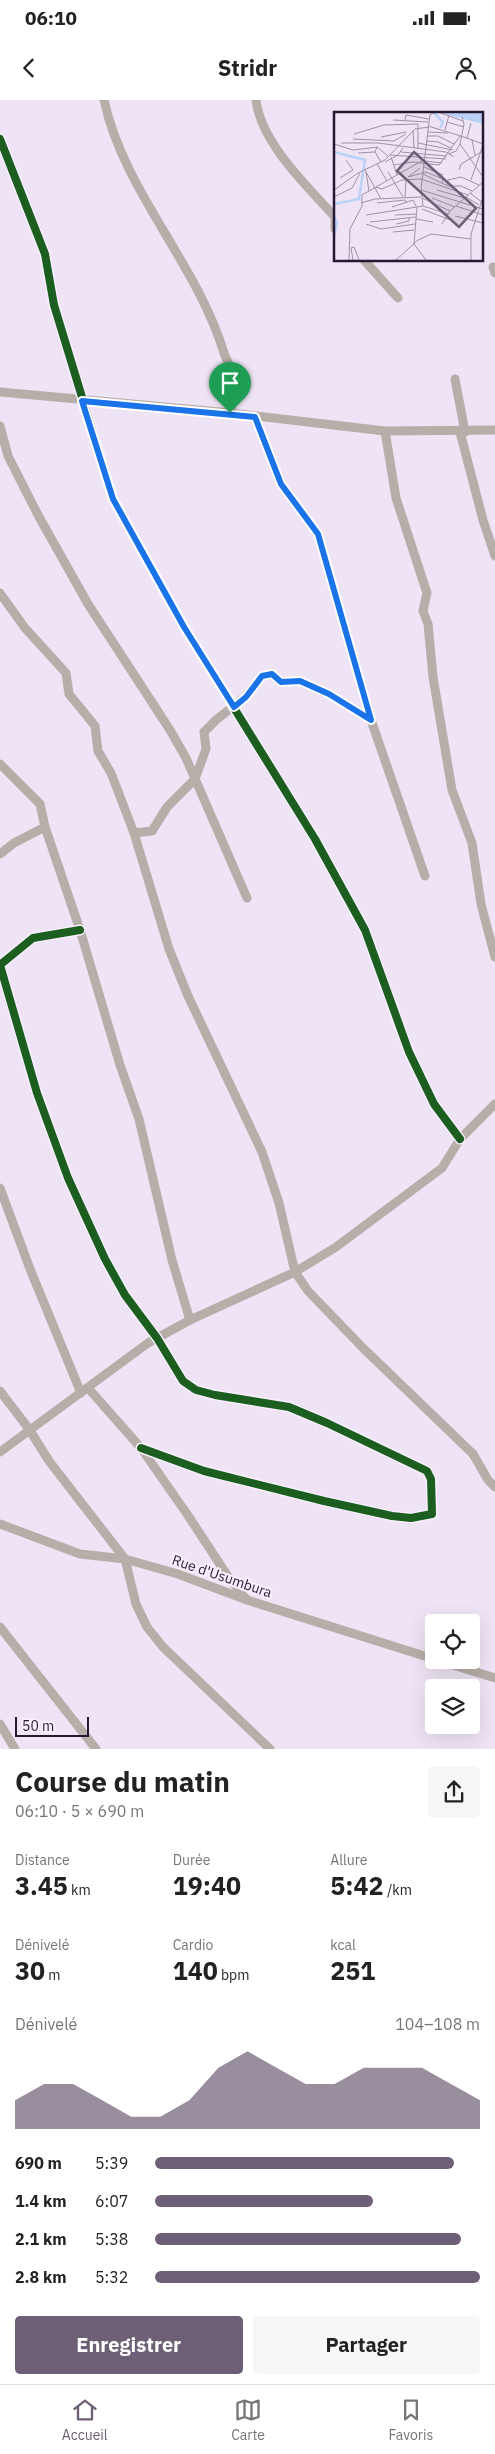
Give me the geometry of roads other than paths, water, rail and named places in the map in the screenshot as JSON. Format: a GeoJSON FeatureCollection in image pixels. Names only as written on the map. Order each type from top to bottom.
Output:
{"type":"FeatureCollection","features":[{"type":"Feature","properties":{"kind":"street"},"geometry":{"type":"LineString","coordinates":[[104,100],[109,127],[129,170],[204,299],[218,332],[231,370],[230,413]]}},
{"type":"Feature","properties":{"kind":"street"},"geometry":{"type":"LineString","coordinates":[[256,100],[262,122],[287,163],[334,216]]}},
{"type":"Feature","properties":{"kind":"street"},"geometry":{"type":"LineString","coordinates":[[0,140],[46,254],[54,304],[113,499],[184,627],[315,839],[365,930],[408,1052],[434,1104],[460,1139]]}},
{"type":"Feature","properties":{"kind":"street"},"geometry":{"type":"LineString","coordinates":[[365,261],[398,298]]}},
{"type":"Feature","properties":{"kind":"street"},"geometry":{"type":"LineString","coordinates":[[455,378],[462,432],[483,520],[495,556]]}},
{"type":"Feature","properties":{"kind":"street"},"geometry":{"type":"LineString","coordinates":[[0,392],[82,401],[230,413],[385,431],[462,432],[495,430]]}},
{"type":"Feature","properties":{"kind":"street"},"geometry":{"type":"LineString","coordinates":[[255,417],[281,484],[318,534],[371,720],[425,876]]}},
{"type":"Feature","properties":{"kind":"street"},"geometry":{"type":"LineString","coordinates":[[0,426],[8,456],[38,515],[88,604],[170,730],[195,779],[247,898]]}},
{"type":"Feature","properties":{"kind":"street"},"geometry":{"type":"LineString","coordinates":[[385,431],[396,498],[427,593],[423,611],[428,624],[433,677],[452,790],[472,843],[480,904],[495,957]]}},
{"type":"Feature","properties":{"kind":"street"},"geometry":{"type":"LineString","coordinates":[[0,593],[25,628],[66,673],[69,694],[95,726],[98,752],[111,772],[134,833],[169,949],[188,996],[262,1152],[279,1203],[295,1272],[308,1290],[363,1348],[473,1454],[488,1480],[495,1488]]}},
{"type":"Feature","properties":{"kind":"street"},"geometry":{"type":"LineString","coordinates":[[134,833],[152,831],[167,807],[195,779],[206,749],[204,732],[216,720],[246,697],[262,676],[272,674],[281,682],[300,681],[371,720]]}},
{"type":"Feature","properties":{"kind":"street"},"geometry":{"type":"LineString","coordinates":[[0,764],[40,804],[45,828],[80,930],[120,1065],[139,1119],[172,1260],[190,1320]]}},
{"type":"Feature","properties":{"kind":"street"},"geometry":{"type":"LineString","coordinates":[[0,854],[14,843],[45,828]]}},
{"type":"Feature","properties":{"kind":"street"},"geometry":{"type":"LineString","coordinates":[[80,930],[33,938],[0,965],[36,1093],[68,1178],[105,1259],[121,1288],[157,1338],[183,1381],[196,1390],[215,1395],[289,1407],[427,1471],[431,1479],[432,1514],[411,1518],[392,1516],[324,1501],[204,1471],[141,1448]]}},
{"type":"Feature","properties":{"kind":"street"},"geometry":{"type":"LineString","coordinates":[[0,1452],[142,1346],[190,1320],[295,1272],[336,1247],[442,1168],[460,1139],[495,1104]]}},
{"type":"Feature","properties":{"kind":"street"},"geometry":{"type":"LineString","coordinates":[[0,1188],[30,1269],[84,1390],[141,1448],[187,1514],[228,1578],[247,1600]]}},
{"type":"Feature","properties":{"kind":"street"},"geometry":{"type":"LineString","coordinates":[[0,1391],[29,1429],[49,1461],[125,1560],[136,1604],[147,1627],[163,1647],[270,1749]]}},
{"type":"Feature","properties":{"kind":"street","name":"Rue d'Usumbura"},"geometry":{"type":"LineString","coordinates":[[0,1524],[80,1554],[125,1560],[178,1574],[247,1600],[425,1657]]}},
{"type":"Feature","properties":{"kind":"street"},"geometry":{"type":"LineString","coordinates":[[0,1627],[96,1749]]}},
{"type":"Feature","properties":{"kind":"street","name":"Rue d'Usumbura"},"geometry":{"type":"LineString","coordinates":[[465,1669],[495,1678]]}},
{"type":"Feature","properties":{"kind":"street"},"geometry":{"type":"LineString","coordinates":[[0,1724],[15,1749]]}}]}
